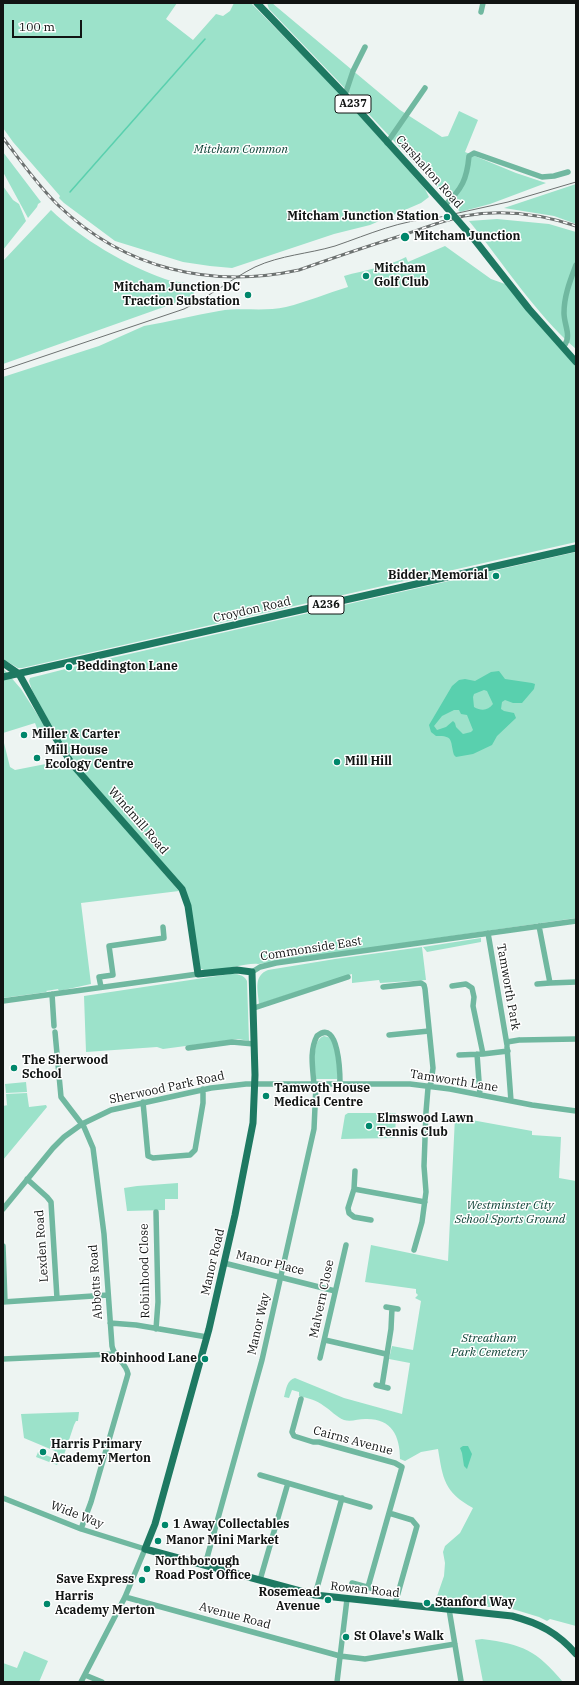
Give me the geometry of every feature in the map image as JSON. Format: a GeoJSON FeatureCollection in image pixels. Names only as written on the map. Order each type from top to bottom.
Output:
{"type":"FeatureCollection","features":[{"type":"Feature","properties":{"kind":"main road","name":"Carshalton Road"},"geometry":{"type":"LineString","coordinates":[[261,5],[446,206],[529,309],[575,358]]}},
{"type":"Feature","properties":{"kind":"main road","name":"Croydon Road"},"geometry":{"type":"LineString","coordinates":[[3,677],[576,548]]}},
{"type":"Feature","properties":{"kind":"main road"},"geometry":{"type":"LineString","coordinates":[[3,663],[19,674]]}},
{"type":"Feature","properties":{"kind":"main road","name":"Windmill Road"},"geometry":{"type":"LineString","coordinates":[[19,674],[65,754],[182,889],[188,906],[198,974]]}},
{"type":"Feature","properties":{"kind":"main road","name":"Commonside East"},"geometry":{"type":"LineString","coordinates":[[198,974],[237,970],[252,972]]}},
{"type":"Feature","properties":{"kind":"main road","name":"Manor Road"},"geometry":{"type":"LineString","coordinates":[[145,1549],[155,1524],[207,1337],[253,1123],[255,1084],[252,972]]}},
{"type":"Feature","properties":{"kind":"main road","name":"Rowan Road"},"geometry":{"type":"LineString","coordinates":[[145,1549],[315,1595],[512,1616],[536,1622],[554,1632],[576,1654]]}},
{"type":"Feature","properties":{"kind":"street"},"geometry":{"type":"LineString","coordinates":[[481,12],[483,3]]}},
{"type":"Feature","properties":{"kind":"street"},"geometry":{"type":"LineString","coordinates":[[345,95],[365,47]]}},
{"type":"Feature","properties":{"kind":"street"},"geometry":{"type":"LineString","coordinates":[[387,143],[425,88]]}},
{"type":"Feature","properties":{"kind":"street"},"geometry":{"type":"LineString","coordinates":[[446,206],[466,178],[470,156],[474,153],[542,177],[554,176],[568,172]]}},
{"type":"Feature","properties":{"kind":"street"},"geometry":{"type":"LineString","coordinates":[[564,346],[568,339],[564,315],[566,294],[576,265]]}},
{"type":"Feature","properties":{"kind":"street","name":"Commonside East"},"geometry":{"type":"LineString","coordinates":[[252,972],[260,967],[276,963],[576,921]]}},
{"type":"Feature","properties":{"kind":"street"},"geometry":{"type":"LineString","coordinates":[[539,926],[550,983]]}},
{"type":"Feature","properties":{"kind":"street"},"geometry":{"type":"LineString","coordinates":[[101,987],[99,977],[113,975],[109,946],[164,938],[163,927]]}},
{"type":"Feature","properties":{"kind":"street","name":"Tamworth Park"},"geometry":{"type":"LineString","coordinates":[[488,933],[507,1046],[511,1101]]}},
{"type":"Feature","properties":{"kind":"street","name":"Commonside East"},"geometry":{"type":"LineString","coordinates":[[3,1001],[198,974]]}},
{"type":"Feature","properties":{"kind":"street"},"geometry":{"type":"LineString","coordinates":[[254,1008],[348,977]]}},
{"type":"Feature","properties":{"kind":"street"},"geometry":{"type":"LineString","coordinates":[[537,984],[576,982]]}},
{"type":"Feature","properties":{"kind":"street"},"geometry":{"type":"LineString","coordinates":[[383,987],[418,984],[424,985],[433,1067],[427,1095],[424,1161],[427,1185],[422,1222],[414,1250]]}},
{"type":"Feature","properties":{"kind":"street"},"geometry":{"type":"LineString","coordinates":[[452,986],[466,984],[472,988],[480,1054],[480,1095]]}},
{"type":"Feature","properties":{"kind":"street","name":"Abbotts Road"},"geometry":{"type":"LineString","coordinates":[[52,994],[60,1097],[82,1124],[92,1144],[94,1152],[104,1234],[112,1346],[114,1354],[125,1366],[127,1379],[91,1502],[81,1529]]}},
{"type":"Feature","properties":{"kind":"street"},"geometry":{"type":"LineString","coordinates":[[389,1035],[429,1031]]}},
{"type":"Feature","properties":{"kind":"street","name":"Manor Way"},"geometry":{"type":"LineString","coordinates":[[205,1565],[256,1384],[314,1129],[315,1085],[312,1058],[317,1036],[325,1033],[329,1034],[333,1038],[338,1053],[340,1084]]}},
{"type":"Feature","properties":{"kind":"street"},"geometry":{"type":"LineString","coordinates":[[459,1055],[480,1054],[507,1046],[520,1040],[558,1038],[576,1039]]}},
{"type":"Feature","properties":{"kind":"street"},"geometry":{"type":"LineString","coordinates":[[188,1048],[232,1042],[254,1044]]}},
{"type":"Feature","properties":{"kind":"street","name":"Sherwood Park Road"},"geometry":{"type":"LineString","coordinates":[[3,1209],[58,1143],[82,1124],[111,1110],[143,1102],[203,1089],[228,1085],[255,1084]]}},
{"type":"Feature","properties":{"kind":"street","name":"Tamworth Lane"},"geometry":{"type":"LineString","coordinates":[[255,1084],[410,1084],[430,1086],[542,1107],[576,1111]]}},
{"type":"Feature","properties":{"kind":"street"},"geometry":{"type":"LineString","coordinates":[[143,1102],[148,1156],[153,1158],[190,1156],[195,1150],[204,1103],[203,1089]]}},
{"type":"Feature","properties":{"kind":"street"},"geometry":{"type":"LineString","coordinates":[[355,1171],[354,1189],[348,1212],[354,1217],[371,1220]]}},
{"type":"Feature","properties":{"kind":"street","name":"Lexden Road"},"geometry":{"type":"LineString","coordinates":[[27,1179],[48,1197],[51,1202],[57,1298]]}},
{"type":"Feature","properties":{"kind":"street"},"geometry":{"type":"LineString","coordinates":[[354,1189],[425,1202]]}},
{"type":"Feature","properties":{"kind":"street","name":"Robinhood Close"},"geometry":{"type":"LineString","coordinates":[[156,1212],[158,1307],[156,1329]]}},
{"type":"Feature","properties":{"kind":"street","name":"Malvern Close"},"geometry":{"type":"LineString","coordinates":[[320,1358],[346,1245]]}},
{"type":"Feature","properties":{"kind":"street"},"geometry":{"type":"LineString","coordinates":[[3,1246],[4,1302],[108,1295]]}},
{"type":"Feature","properties":{"kind":"street","name":"Manor Place"},"geometry":{"type":"LineString","coordinates":[[224,1263],[335,1290]]}},
{"type":"Feature","properties":{"kind":"street"},"geometry":{"type":"LineString","coordinates":[[376,1385],[385,1387],[386,1354],[391,1329],[389,1308],[398,1309]]}},
{"type":"Feature","properties":{"kind":"street"},"geometry":{"type":"LineString","coordinates":[[110,1323],[207,1337]]}},
{"type":"Feature","properties":{"kind":"street"},"geometry":{"type":"LineString","coordinates":[[324,1340],[386,1354]]}},
{"type":"Feature","properties":{"kind":"street"},"geometry":{"type":"LineString","coordinates":[[3,1359],[114,1354]]}},
{"type":"Feature","properties":{"kind":"street","name":"Cairns Avenue"},"geometry":{"type":"LineString","coordinates":[[301,1398],[292,1432],[292,1435],[296,1438],[319,1442],[400,1465],[402,1468],[389,1513]]}},
{"type":"Feature","properties":{"kind":"street"},"geometry":{"type":"LineString","coordinates":[[260,1475],[370,1506]]}},
{"type":"Feature","properties":{"kind":"street"},"geometry":{"type":"LineString","coordinates":[[260,1580],[288,1483]]}},
{"type":"Feature","properties":{"kind":"street","name":"Wide Way"},"geometry":{"type":"LineString","coordinates":[[3,1498],[81,1529],[145,1549]]}},
{"type":"Feature","properties":{"kind":"street"},"geometry":{"type":"LineString","coordinates":[[315,1595],[342,1498]]}},
{"type":"Feature","properties":{"kind":"street"},"geometry":{"type":"LineString","coordinates":[[368,1587],[389,1513],[412,1520],[417,1526],[395,1604]]}},
{"type":"Feature","properties":{"kind":"street"},"geometry":{"type":"LineString","coordinates":[[81,1682],[125,1597],[145,1549]]}},
{"type":"Feature","properties":{"kind":"street"},"geometry":{"type":"LineString","coordinates":[[352,1583],[378,1590]]}},
{"type":"Feature","properties":{"kind":"street","name":"Avenue Road"},"geometry":{"type":"LineString","coordinates":[[125,1597],[340,1656],[365,1659],[455,1644]]}},
{"type":"Feature","properties":{"kind":"street"},"geometry":{"type":"LineString","coordinates":[[337,1682],[347,1599]]}},
{"type":"Feature","properties":{"kind":"street"},"geometry":{"type":"LineString","coordinates":[[449,1609],[460,1681]]}},
{"type":"Feature","properties":{"kind":"street"},"geometry":{"type":"LineString","coordinates":[[85,1675],[102,1682]]}},
{"type":"Feature","properties":{"kind":"green space","name":"Mitcham Common"},"geometry":{"type":"Polygon","coordinates":[[[3,3],[177,3],[166,19],[193,40],[216,14],[223,16],[230,11],[234,3],[251,3],[343,97],[425,189],[429,197],[421,203],[370,225],[334,234],[232,268],[183,262],[115,241],[59,198],[60,196],[13,142],[3,128],[3,3]]]}},
{"type":"Feature","properties":{"kind":"green space"},"geometry":{"type":"Polygon","coordinates":[[[267,3],[272,3],[400,110],[442,137],[448,136],[459,111],[478,120],[465,152],[516,173],[546,183],[490,204],[460,212],[269,9],[267,3]]]}},
{"type":"Feature","properties":{"kind":"green space"},"geometry":{"type":"Polygon","coordinates":[[[3,152],[41,202],[28,218],[3,172],[3,152]]]}},
{"type":"Feature","properties":{"kind":"green space"},"geometry":{"type":"Polygon","coordinates":[[[576,184],[576,224],[554,216],[504,208],[576,184]]]}},
{"type":"Feature","properties":{"kind":"green space"},"geometry":{"type":"Polygon","coordinates":[[[3,186],[13,200],[19,204],[26,221],[3,250],[3,186]]]}},
{"type":"Feature","properties":{"kind":"green space"},"geometry":{"type":"Polygon","coordinates":[[[51,210],[90,241],[120,259],[165,279],[192,284],[195,296],[3,364],[3,261],[51,210]]]}},
{"type":"Feature","properties":{"kind":"green space"},"geometry":{"type":"Polygon","coordinates":[[[497,219],[549,224],[576,232],[576,349],[533,304],[469,221],[497,219]]]}},
{"type":"Feature","properties":{"kind":"green space","name":"Mitcham Golf Club"},"geometry":{"type":"Polygon","coordinates":[[[445,246],[491,279],[505,284],[568,354],[576,366],[576,542],[22,668],[18,668],[3,659],[3,377],[99,346],[144,326],[219,311],[236,309],[269,309],[294,305],[348,287],[344,276],[384,266],[406,257],[408,262],[445,246]]]}},
{"type":"Feature","properties":{"kind":"green space"},"geometry":{"type":"Polygon","coordinates":[[[576,552],[576,918],[245,965],[219,970],[205,970],[200,968],[189,902],[65,751],[32,690],[29,681],[30,678],[81,665],[576,552]]]}},
{"type":"Feature","properties":{"kind":"green space"},"geometry":{"type":"Polygon","coordinates":[[[3,668],[21,689],[46,728],[40,736],[35,723],[3,733],[3,668]]]}},
{"type":"Feature","properties":{"kind":"green space"},"geometry":{"type":"Polygon","coordinates":[[[3,739],[10,767],[15,770],[66,760],[179,891],[81,903],[91,984],[59,991],[58,989],[3,998],[3,739]]]}},
{"type":"Feature","properties":{"kind":"green space"},"geometry":{"type":"Polygon","coordinates":[[[481,938],[481,942],[427,952],[423,947],[481,938]]]}},
{"type":"Feature","properties":{"kind":"green space"},"geometry":{"type":"Polygon","coordinates":[[[422,947],[426,980],[380,983],[379,980],[352,983],[352,974],[259,1004],[257,989],[258,980],[263,973],[268,970],[422,947]]]}},
{"type":"Feature","properties":{"kind":"green space"},"geometry":{"type":"Polygon","coordinates":[[[230,974],[242,976],[247,981],[249,1041],[238,1039],[163,1049],[157,1047],[86,1052],[84,996],[230,974]]]}},
{"type":"Feature","properties":{"kind":"green space"},"geometry":{"type":"Polygon","coordinates":[[[324,1036],[331,1038],[337,1055],[337,1079],[316,1079],[315,1048],[320,1039],[324,1036]]]}},
{"type":"Feature","properties":{"kind":"green space"},"geometry":{"type":"Polygon","coordinates":[[[26,1082],[27,1092],[6,1093],[5,1084],[26,1082]]]}},
{"type":"Feature","properties":{"kind":"green space"},"geometry":{"type":"Polygon","coordinates":[[[27,1093],[29,1107],[46,1105],[47,1107],[3,1160],[3,1106],[8,1105],[6,1094],[27,1093]]]}},
{"type":"Feature","properties":{"kind":"green space","name":"Elmswood Lawn Tennis Club"},"geometry":{"type":"Polygon","coordinates":[[[348,1113],[395,1113],[395,1138],[341,1139],[345,1115],[348,1113]]]}},
{"type":"Feature","properties":{"kind":"green space"},"geometry":{"type":"Polygon","coordinates":[[[455,1117],[532,1131],[532,1135],[561,1137],[559,1178],[576,1181],[576,1626],[550,1619],[547,1621],[539,1617],[506,1607],[487,1607],[435,1602],[444,1576],[445,1563],[443,1552],[445,1546],[460,1533],[473,1508],[456,1496],[446,1484],[438,1449],[421,1452],[405,1461],[400,1459],[400,1450],[396,1436],[388,1425],[381,1421],[374,1419],[344,1420],[318,1402],[299,1396],[299,1392],[292,1390],[289,1398],[284,1397],[286,1388],[290,1381],[295,1378],[344,1398],[402,1414],[410,1363],[389,1359],[392,1346],[413,1350],[421,1301],[415,1298],[418,1295],[416,1293],[416,1289],[365,1282],[371,1245],[448,1261],[455,1117]]]}},
{"type":"Feature","properties":{"kind":"green space"},"geometry":{"type":"Polygon","coordinates":[[[178,1183],[178,1199],[165,1199],[165,1210],[127,1211],[124,1188],[178,1183]]]}},
{"type":"Feature","properties":{"kind":"green space"},"geometry":{"type":"Polygon","coordinates":[[[79,1412],[78,1421],[76,1421],[74,1425],[64,1455],[60,1453],[60,1459],[57,1465],[36,1457],[38,1452],[53,1458],[55,1451],[24,1438],[21,1414],[79,1412]]]}},
{"type":"Feature","properties":{"kind":"green space"},"geometry":{"type":"Polygon","coordinates":[[[482,1639],[508,1643],[528,1651],[545,1663],[563,1682],[483,1682],[475,1640],[482,1639]]]}},
{"type":"Feature","properties":{"kind":"green space"},"geometry":{"type":"Polygon","coordinates":[[[24,1651],[48,1661],[39,1682],[3,1682],[3,1663],[17,1668],[24,1651]]]}},
{"type":"Feature","properties":{"kind":"shaded area"},"geometry":{"type":"Polygon","coordinates":[[[499,671],[505,679],[535,684],[534,689],[522,703],[513,703],[505,700],[502,702],[501,709],[514,713],[516,718],[497,736],[492,745],[473,754],[456,757],[449,738],[436,736],[431,732],[429,725],[452,686],[459,680],[465,679],[475,681],[491,672],[499,671]],[[484,690],[474,694],[473,697],[474,707],[484,710],[493,704],[487,691],[484,690]],[[454,710],[442,716],[434,726],[437,730],[446,727],[453,721],[456,727],[463,734],[471,732],[473,730],[467,715],[461,714],[459,710],[454,710]]]}},
{"type":"Feature","properties":{"kind":"shaded area"},"geometry":{"type":"Polygon","coordinates":[[[463,1446],[468,1446],[472,1454],[467,1469],[464,1466],[460,1448],[463,1446]]]}},
{"type":"Feature","properties":{"kind":"waterway"},"geometry":{"type":"LineString","coordinates":[[70,192],[205,39]]}},
{"type":"Feature","properties":{"kind":"tram line"},"geometry":{"type":"LineString","coordinates":[[431,219],[508,202],[576,182]]}},
{"type":"Feature","properties":{"kind":"tram line"},"geometry":{"type":"LineString","coordinates":[[3,370],[184,309],[246,272],[265,263],[335,246],[373,232],[398,225],[423,219],[437,218]]}},
{"type":"Feature","properties":{"kind":"railway"},"geometry":{"type":"LineString","coordinates":[[3,138],[51,198],[85,228],[112,245],[141,259],[171,269],[202,275],[234,277],[266,275],[299,270],[437,223],[478,214],[521,214],[549,218],[576,226]]}},
{"type":"Feature","properties":{"kind":"place","name":"Mitcham Junction Station"},"geometry":{"type":"Point","coordinates":[447,217]}},
{"type":"Feature","properties":{"kind":"place","name":"Mitcham Junction"},"geometry":{"type":"Point","coordinates":[405,237]}},
{"type":"Feature","properties":{"kind":"place","name":"Mitcham Golf Club"},"geometry":{"type":"Point","coordinates":[366,276]}},
{"type":"Feature","properties":{"kind":"place","name":"Mitcham Junction DC Traction Substation"},"geometry":{"type":"Point","coordinates":[248,295]}},
{"type":"Feature","properties":{"kind":"place","name":"Bidder Memorial"},"geometry":{"type":"Point","coordinates":[496,576]}},
{"type":"Feature","properties":{"kind":"place","name":"Beddington Lane"},"geometry":{"type":"Point","coordinates":[69,667]}},
{"type":"Feature","properties":{"kind":"place","name":"Miller & Carter"},"geometry":{"type":"Point","coordinates":[24,735]}},
{"type":"Feature","properties":{"kind":"place","name":"Mill House Ecology Centre"},"geometry":{"type":"Point","coordinates":[37,758]}},
{"type":"Feature","properties":{"kind":"place","name":"Mill Hill"},"geometry":{"type":"Point","coordinates":[337,762]}},
{"type":"Feature","properties":{"kind":"place","name":"The Sherwood School"},"geometry":{"type":"Point","coordinates":[14,1068]}},
{"type":"Feature","properties":{"kind":"place","name":"Tamwoth House Medical Centre"},"geometry":{"type":"Point","coordinates":[266,1096]}},
{"type":"Feature","properties":{"kind":"place","name":"Elmswood Lawn Tennis Club"},"geometry":{"type":"Point","coordinates":[369,1126]}},
{"type":"Feature","properties":{"kind":"place","name":"Robinhood Lane"},"geometry":{"type":"Point","coordinates":[205,1359]}},
{"type":"Feature","properties":{"kind":"place","name":"Harris Primary Academy Merton"},"geometry":{"type":"Point","coordinates":[43,1452]}},
{"type":"Feature","properties":{"kind":"place","name":"1 Away Collectables"},"geometry":{"type":"Point","coordinates":[165,1525]}},
{"type":"Feature","properties":{"kind":"place","name":"Manor Mini Market"},"geometry":{"type":"Point","coordinates":[158,1541]}},
{"type":"Feature","properties":{"kind":"place","name":"Northborough Road Post Office"},"geometry":{"type":"Point","coordinates":[147,1569]}},
{"type":"Feature","properties":{"kind":"place","name":"Save Express"},"geometry":{"type":"Point","coordinates":[142,1580]}},
{"type":"Feature","properties":{"kind":"place","name":"Rosemead Avenue"},"geometry":{"type":"Point","coordinates":[328,1600]}},
{"type":"Feature","properties":{"kind":"place","name":"Stanford Way"},"geometry":{"type":"Point","coordinates":[427,1603]}},
{"type":"Feature","properties":{"kind":"place","name":"Harris Academy Merton"},"geometry":{"type":"Point","coordinates":[47,1604]}},
{"type":"Feature","properties":{"kind":"place","name":"St Olave's Walk"},"geometry":{"type":"Point","coordinates":[346,1637]}},
{"type":"Feature","properties":{"kind":"park label","name":"Westminster City School Sports Ground"},"geometry":{"type":"Point","coordinates":[510,1213]}},
{"type":"Feature","properties":{"kind":"park label","name":"Streatham Park Cemetery"},"geometry":{"type":"Point","coordinates":[489,1346]}}]}
